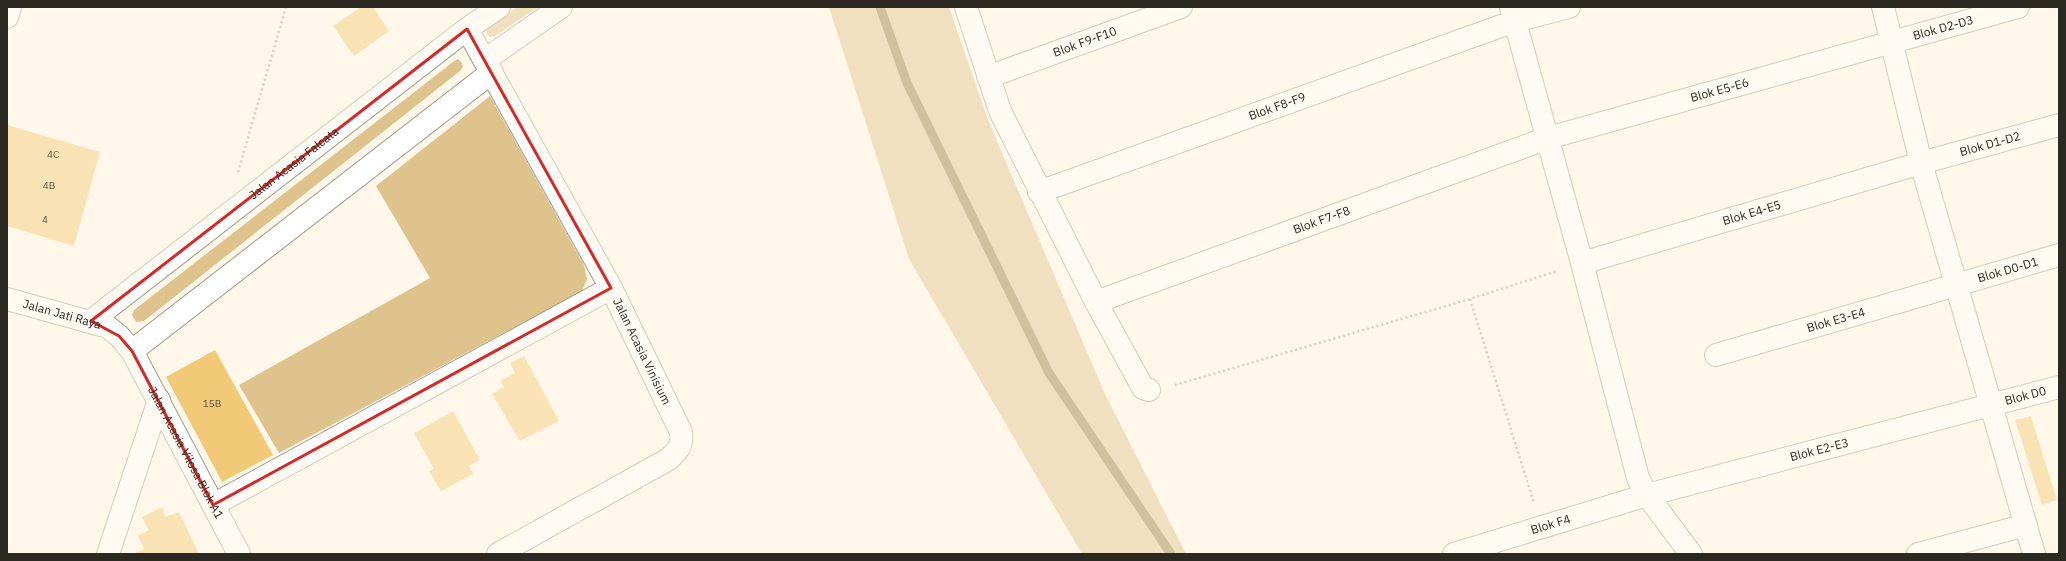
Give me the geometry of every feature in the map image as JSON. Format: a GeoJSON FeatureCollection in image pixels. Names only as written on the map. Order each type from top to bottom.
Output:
{"type":"FeatureCollection","features":[{"type":"Feature","properties":{"kind":"street"},"geometry":{"type":"LineString","coordinates":[[7,17],[10,7]]}},
{"type":"Feature","properties":{"kind":"street","name":"Jalan Acasia Falcata"},"geometry":{"type":"LineString","coordinates":[[91,321],[225,215],[468,29],[499,7]]}},
{"type":"Feature","properties":{"kind":"street"},"geometry":{"type":"LineString","coordinates":[[132,351],[561,7]]}},
{"type":"Feature","properties":{"kind":"street"},"geometry":{"type":"LineString","coordinates":[[966,7],[1000,111],[1039,192],[1096,302],[1144,388],[1149,390]]}},
{"type":"Feature","properties":{"kind":"street","name":"Blok F9-F10"},"geometry":{"type":"LineString","coordinates":[[988,77],[1181,7]]}},
{"type":"Feature","properties":{"kind":"street","name":"Blok F8-F9"},"geometry":{"type":"LineString","coordinates":[[1039,192],[1513,14],[1569,7]]}},
{"type":"Feature","properties":{"kind":"street"},"geometry":{"type":"LineString","coordinates":[[1883,7],[1921,163],[2034,554]]}},
{"type":"Feature","properties":{"kind":"street","name":"Blok D2-D3"},"geometry":{"type":"LineString","coordinates":[[1892,42],[2018,7]]}},
{"type":"Feature","properties":{"kind":"street"},"geometry":{"type":"LineString","coordinates":[[1513,14],[1582,263],[1638,478],[1647,495],[1691,554]]}},
{"type":"Feature","properties":{"kind":"street","name":"Jalan Acasia Vinisium"},"geometry":{"type":"LineString","coordinates":[[468,29],[611,288],[681,432],[682,441],[678,450],[669,459],[498,554]]}},
{"type":"Feature","properties":{"kind":"street","name":"Blok E5-E6"},"geometry":{"type":"LineString","coordinates":[[1548,138],[1892,42]]}},
{"type":"Feature","properties":{"kind":"street","name":"Blok D1-D2"},"geometry":{"type":"LineString","coordinates":[[1921,163],[2059,125]]}},
{"type":"Feature","properties":{"kind":"street","name":"Blok F7-F8"},"geometry":{"type":"LineString","coordinates":[[1096,302],[1548,138]]}},
{"type":"Feature","properties":{"kind":"street","name":"Blok E4-E5"},"geometry":{"type":"LineString","coordinates":[[1582,263],[1921,163]]}},
{"type":"Feature","properties":{"kind":"street","name":"Blok D0-D1"},"geometry":{"type":"LineString","coordinates":[[1956,284],[2059,255]]}},
{"type":"Feature","properties":{"kind":"street","name":"Blok E3-E4"},"geometry":{"type":"LineString","coordinates":[[1716,355],[1956,284]]}},
{"type":"Feature","properties":{"kind":"street"},"geometry":{"type":"LineString","coordinates":[[213,505],[611,288]]}},
{"type":"Feature","properties":{"kind":"street","name":"Jalan Jati Raya"},"geometry":{"type":"LineString","coordinates":[[7,299],[91,321],[108,327],[119,336],[132,351]]}},
{"type":"Feature","properties":{"kind":"street","name":"Jalan Acasia Vilosa Blok A1"},"geometry":{"type":"LineString","coordinates":[[132,351],[239,554]]}},
{"type":"Feature","properties":{"kind":"street","name":"Blok D0"},"geometry":{"type":"LineString","coordinates":[[1992,406],[2059,387]]}},
{"type":"Feature","properties":{"kind":"street"},"geometry":{"type":"LineString","coordinates":[[108,554],[159,400]]}},
{"type":"Feature","properties":{"kind":"street","name":"Blok E2-E3"},"geometry":{"type":"LineString","coordinates":[[1647,495],[1992,406]]}},
{"type":"Feature","properties":{"kind":"street","name":"Blok F4"},"geometry":{"type":"LineString","coordinates":[[1454,554],[1647,495]]}},
{"type":"Feature","properties":{"kind":"street"},"geometry":{"type":"LineString","coordinates":[[1918,554],[2026,525]]}},
{"type":"Feature","properties":{"kind":"path"},"geometry":{"type":"LineString","coordinates":[[225,215],[286,7]]}},
{"type":"Feature","properties":{"kind":"path"},"geometry":{"type":"LineString","coordinates":[[1149,390],[1158,390],[1470,299],[1582,263]]}},
{"type":"Feature","properties":{"kind":"path"},"geometry":{"type":"LineString","coordinates":[[1470,299],[1542,527]]}},
{"type":"Feature","properties":{"kind":"highlighted area"},"geometry":{"type":"Polygon","coordinates":[[[467,29],[611,288],[213,505],[132,351],[119,336],[91,321],[467,29]]]}},
{"type":"Feature","properties":{"kind":"shaded area"},"geometry":{"type":"Polygon","coordinates":[[[517,7],[538,7],[495,36],[489,37],[486,32],[488,28],[517,7]]]}},
{"type":"Feature","properties":{"kind":"shaded area"},"geometry":{"type":"Polygon","coordinates":[[[829,7],[949,7],[988,120],[1105,394],[1186,554],[1082,554],[909,259],[829,7]]]}},
{"type":"Feature","properties":{"kind":"shaded area"},"geometry":{"type":"Polygon","coordinates":[[[458,59],[462,63],[463,67],[460,71],[144,321],[136,322],[132,315],[134,310],[458,59]]]}},
{"type":"Feature","properties":{"kind":"shaded area"},"geometry":{"type":"Polygon","coordinates":[[[490,96],[584,265],[587,279],[582,291],[279,453],[239,385],[430,278],[376,186],[490,96]]]}},
{"type":"Feature","properties":{"kind":"building"},"geometry":{"type":"Polygon","coordinates":[[[361,7],[373,7],[389,31],[354,56],[333,26],[361,7]]]}},
{"type":"Feature","properties":{"kind":"building"},"geometry":{"type":"Polygon","coordinates":[[[7,125],[100,152],[74,246],[7,226],[7,125]]]}},
{"type":"Feature","properties":{"kind":"building"},"geometry":{"type":"Polygon","coordinates":[[[215,350],[273,455],[222,482],[166,377],[215,350]]]}},
{"type":"Feature","properties":{"kind":"building"},"geometry":{"type":"Polygon","coordinates":[[[524,356],[559,421],[520,441],[492,394],[504,387],[500,381],[515,373],[510,363],[524,356]]]}},
{"type":"Feature","properties":{"kind":"building"},"geometry":{"type":"Polygon","coordinates":[[[453,411],[480,460],[469,466],[473,474],[441,491],[429,471],[434,469],[414,433],[453,411]]]}},
{"type":"Feature","properties":{"kind":"building"},"geometry":{"type":"Polygon","coordinates":[[[2031,416],[2057,500],[2042,505],[2015,420],[2031,416]]]}},
{"type":"Feature","properties":{"kind":"building"},"geometry":{"type":"Polygon","coordinates":[[[162,507],[165,517],[179,512],[199,554],[133,554],[144,549],[138,536],[149,530],[142,517],[162,507]]]}},
{"type":"Feature","properties":{"kind":"waterway"},"geometry":{"type":"LineString","coordinates":[[880,7],[907,83],[1049,373],[1171,554]]}}]}
